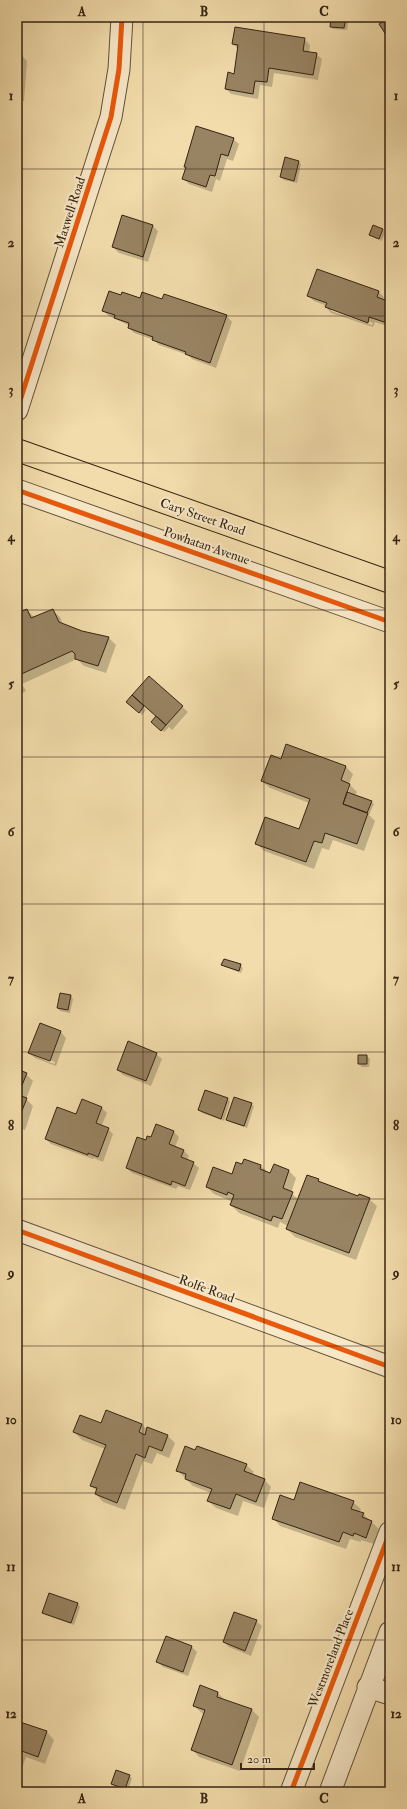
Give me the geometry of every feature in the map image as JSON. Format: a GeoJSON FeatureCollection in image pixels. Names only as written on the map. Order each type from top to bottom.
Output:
{"type":"FeatureCollection","features":[{"type":"Feature","properties":{"kind":"main road","name":"Cary Street Road"},"geometry":{"type":"LineString","coordinates":[[17,450],[390,582]]}},
{"type":"Feature","properties":{"kind":"street","name":"Maxwell Road"},"geometry":{"type":"LineString","coordinates":[[17,410],[111,117],[119,69],[122,17]]}},
{"type":"Feature","properties":{"kind":"street","name":"Powhatan Avenue"},"geometry":{"type":"LineString","coordinates":[[17,490],[390,622]]}},
{"type":"Feature","properties":{"kind":"street","name":"Rolfe Road"},"geometry":{"type":"LineString","coordinates":[[17,1230],[390,1368]]}},
{"type":"Feature","properties":{"kind":"street","name":"Westmoreland Place"},"geometry":{"type":"LineString","coordinates":[[291,1792],[390,1532]]}},
{"type":"Feature","properties":{"kind":"street"},"geometry":{"type":"LineString","coordinates":[[330,1792],[368,1687],[390,1632]]}},
{"type":"Feature","properties":{"kind":"street"},"geometry":{"type":"LineString","coordinates":[[368,1687],[390,1694]]}},
{"type":"Feature","properties":{"kind":"building"},"geometry":{"type":"Polygon","coordinates":[[[331,17],[346,17],[344,28],[330,27],[331,17]]]}},
{"type":"Feature","properties":{"kind":"building"},"geometry":{"type":"Polygon","coordinates":[[[390,17],[390,41],[379,24],[390,17]]]}},
{"type":"Feature","properties":{"kind":"building"},"geometry":{"type":"Polygon","coordinates":[[[235,27],[305,38],[303,51],[317,53],[313,75],[269,68],[267,82],[255,81],[253,94],[225,89],[228,72],[234,74],[238,45],[232,44],[235,27]]]}},
{"type":"Feature","properties":{"kind":"building"},"geometry":{"type":"Polygon","coordinates":[[[17,55],[22,55],[19,96],[17,96],[17,55]]]}},
{"type":"Feature","properties":{"kind":"building"},"geometry":{"type":"Polygon","coordinates":[[[196,126],[234,138],[228,156],[221,154],[215,176],[210,175],[206,187],[182,179],[196,126]]]}},
{"type":"Feature","properties":{"kind":"building"},"geometry":{"type":"Polygon","coordinates":[[[285,157],[299,161],[294,181],[280,177],[285,157]]]}},
{"type":"Feature","properties":{"kind":"building"},"geometry":{"type":"Polygon","coordinates":[[[122,215],[153,225],[143,257],[112,247],[122,215]]]}},
{"type":"Feature","properties":{"kind":"building"},"geometry":{"type":"Polygon","coordinates":[[[373,225],[383,229],[379,239],[369,235],[373,225]]]}},
{"type":"Feature","properties":{"kind":"building"},"geometry":{"type":"Polygon","coordinates":[[[317,269],[379,291],[377,297],[390,302],[390,324],[369,317],[368,323],[325,307],[327,303],[307,296],[317,269]]]}},
{"type":"Feature","properties":{"kind":"building"},"geometry":{"type":"Polygon","coordinates":[[[109,291],[121,295],[122,292],[140,298],[142,292],[162,299],[164,294],[227,315],[210,363],[185,354],[186,352],[152,340],[153,337],[128,328],[129,323],[114,318],[115,315],[102,311],[109,291]]]}},
{"type":"Feature","properties":{"kind":"building"},"geometry":{"type":"Polygon","coordinates":[[[27,609],[31,618],[53,609],[59,622],[82,631],[109,637],[98,666],[75,659],[75,654],[72,651],[17,676],[17,613],[27,609]]]}},
{"type":"Feature","properties":{"kind":"building"},"geometry":{"type":"Polygon","coordinates":[[[149,676],[183,706],[166,725],[132,695],[149,676]]]}},
{"type":"Feature","properties":{"kind":"building"},"geometry":{"type":"Polygon","coordinates":[[[132,695],[144,706],[139,713],[126,702],[132,695]]]}},
{"type":"Feature","properties":{"kind":"building"},"geometry":{"type":"Polygon","coordinates":[[[156,716],[166,725],[161,731],[151,722],[156,716]]]}},
{"type":"Feature","properties":{"kind":"building"},"geometry":{"type":"Polygon","coordinates":[[[286,744],[346,766],[341,780],[350,784],[343,804],[368,813],[357,844],[325,833],[322,843],[314,841],[306,862],[255,844],[265,817],[299,829],[310,799],[261,781],[271,755],[281,759],[286,744]]]}},
{"type":"Feature","properties":{"kind":"building"},"geometry":{"type":"Polygon","coordinates":[[[347,792],[372,801],[367,813],[343,804],[347,792]]]}},
{"type":"Feature","properties":{"kind":"building"},"geometry":{"type":"Polygon","coordinates":[[[224,959],[241,964],[239,971],[221,965],[224,959]]]}},
{"type":"Feature","properties":{"kind":"building"},"geometry":{"type":"Polygon","coordinates":[[[60,993],[71,995],[68,1010],[57,1008],[60,993]]]}},
{"type":"Feature","properties":{"kind":"building"},"geometry":{"type":"Polygon","coordinates":[[[40,1023],[61,1031],[50,1061],[28,1053],[40,1023]]]}},
{"type":"Feature","properties":{"kind":"building"},"geometry":{"type":"Polygon","coordinates":[[[128,1041],[157,1053],[146,1081],[117,1070],[128,1041]]]}},
{"type":"Feature","properties":{"kind":"building"},"geometry":{"type":"Polygon","coordinates":[[[358,1055],[367,1055],[367,1064],[358,1064],[358,1055]]]}},
{"type":"Feature","properties":{"kind":"building"},"geometry":{"type":"Polygon","coordinates":[[[17,1069],[27,1073],[18,1095],[27,1098],[17,1123],[17,1069]]]}},
{"type":"Feature","properties":{"kind":"building"},"geometry":{"type":"Polygon","coordinates":[[[205,1090],[228,1098],[221,1119],[198,1110],[205,1090]]]}},
{"type":"Feature","properties":{"kind":"building"},"geometry":{"type":"Polygon","coordinates":[[[234,1097],[252,1103],[244,1126],[226,1120],[234,1097]]]}},
{"type":"Feature","properties":{"kind":"building"},"geometry":{"type":"Polygon","coordinates":[[[82,1099],[102,1107],[96,1123],[109,1128],[98,1157],[88,1153],[88,1155],[45,1139],[57,1107],[76,1114],[82,1099]]]}},
{"type":"Feature","properties":{"kind":"building"},"geometry":{"type":"Polygon","coordinates":[[[156,1124],[174,1131],[169,1144],[184,1150],[181,1157],[194,1162],[185,1186],[172,1181],[171,1185],[126,1168],[137,1137],[146,1140],[147,1136],[151,1137],[156,1124]]]}},
{"type":"Feature","properties":{"kind":"building"},"geometry":{"type":"Polygon","coordinates":[[[244,1159],[261,1165],[260,1169],[270,1173],[274,1164],[289,1170],[283,1188],[293,1192],[282,1219],[273,1216],[271,1221],[230,1205],[234,1195],[228,1192],[227,1195],[206,1187],[213,1167],[232,1174],[236,1162],[242,1164],[244,1159]]]}},
{"type":"Feature","properties":{"kind":"building"},"geometry":{"type":"Polygon","coordinates":[[[307,1175],[319,1179],[318,1181],[358,1196],[359,1194],[370,1198],[349,1253],[286,1229],[307,1175]]]}},
{"type":"Feature","properties":{"kind":"building"},"geometry":{"type":"Polygon","coordinates":[[[106,1410],[142,1424],[139,1432],[145,1435],[147,1427],[168,1435],[162,1451],[149,1446],[145,1458],[136,1454],[117,1503],[95,1494],[97,1488],[90,1486],[106,1445],[73,1432],[80,1415],[101,1423],[106,1410]]]}},
{"type":"Feature","properties":{"kind":"building"},"geometry":{"type":"Polygon","coordinates":[[[185,1446],[195,1450],[197,1446],[247,1464],[244,1471],[265,1479],[256,1502],[236,1494],[230,1509],[207,1501],[212,1489],[185,1479],[186,1474],[176,1471],[185,1446]]]}},
{"type":"Feature","properties":{"kind":"building"},"geometry":{"type":"Polygon","coordinates":[[[300,1482],[354,1501],[351,1509],[364,1513],[362,1517],[372,1521],[366,1538],[354,1533],[353,1536],[343,1532],[339,1542],[272,1519],[280,1495],[294,1500],[300,1482]]]}},
{"type":"Feature","properties":{"kind":"building"},"geometry":{"type":"Polygon","coordinates":[[[49,1593],[78,1603],[71,1623],[42,1613],[49,1593]]]}},
{"type":"Feature","properties":{"kind":"building"},"geometry":{"type":"Polygon","coordinates":[[[234,1612],[257,1620],[245,1651],[223,1642],[234,1612]]]}},
{"type":"Feature","properties":{"kind":"building"},"geometry":{"type":"Polygon","coordinates":[[[166,1636],[192,1646],[183,1672],[156,1662],[166,1636]]]}},
{"type":"Feature","properties":{"kind":"building"},"geometry":{"type":"Polygon","coordinates":[[[200,1685],[218,1692],[217,1697],[252,1709],[232,1765],[191,1750],[205,1710],[193,1706],[200,1685]]]}},
{"type":"Feature","properties":{"kind":"building"},"geometry":{"type":"Polygon","coordinates":[[[17,1721],[47,1731],[38,1757],[19,1750],[17,1755],[17,1721]]]}},
{"type":"Feature","properties":{"kind":"building"},"geometry":{"type":"Polygon","coordinates":[[[116,1770],[130,1775],[125,1789],[111,1784],[116,1770]]]}},
{"type":"Feature","properties":{"kind":"cycle path"},"geometry":{"type":"LineString","coordinates":[[17,410],[111,117],[119,69],[122,17]]}},
{"type":"Feature","properties":{"kind":"cycle path"},"geometry":{"type":"LineString","coordinates":[[17,490],[390,622]]}},
{"type":"Feature","properties":{"kind":"cycle path"},"geometry":{"type":"LineString","coordinates":[[17,1230],[390,1367]]}},
{"type":"Feature","properties":{"kind":"cycle path"},"geometry":{"type":"LineString","coordinates":[[291,1792],[390,1532]]}}]}
